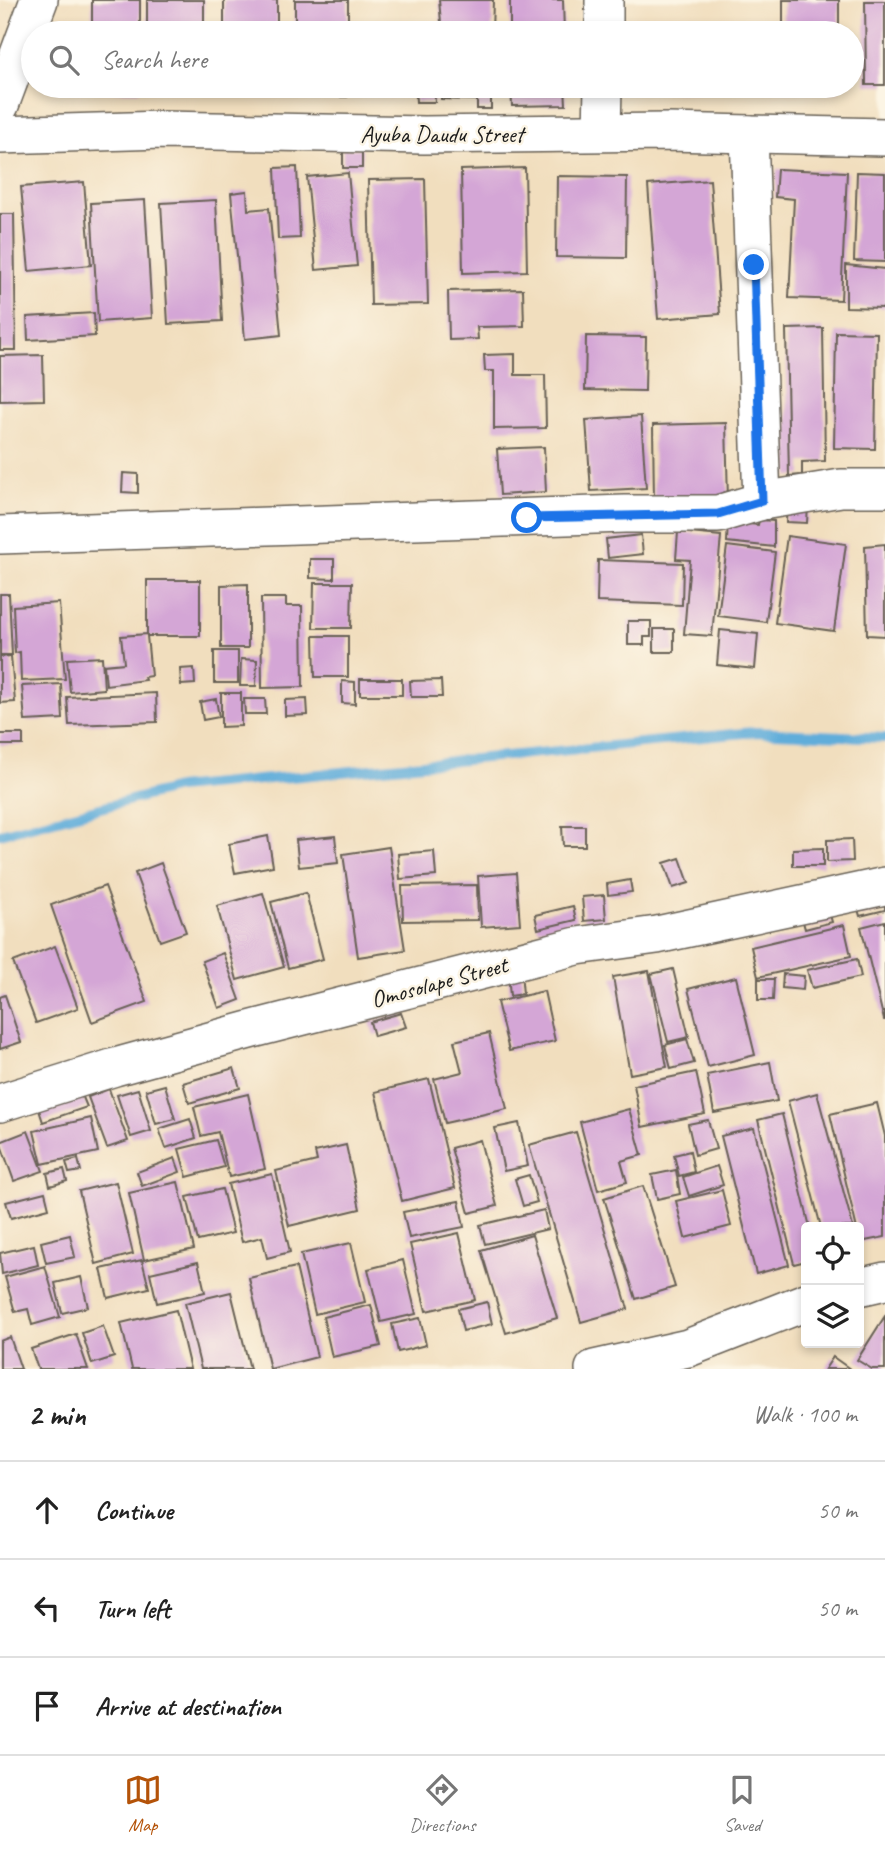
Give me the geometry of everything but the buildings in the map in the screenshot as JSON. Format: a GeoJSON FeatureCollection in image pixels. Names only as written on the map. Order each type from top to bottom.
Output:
{"type":"FeatureCollection","features":[{"type":"Feature","properties":{"kind":"street"},"geometry":{"type":"LineString","coordinates":[[31,21],[39,0]]}},
{"type":"Feature","properties":{"kind":"street"},"geometry":{"type":"LineString","coordinates":[[604,0],[604,21]]}},
{"type":"Feature","properties":{"kind":"street"},"geometry":{"type":"LineString","coordinates":[[0,105],[21,48]]}},
{"type":"Feature","properties":{"kind":"street"},"geometry":{"type":"LineString","coordinates":[[602,132],[603,98]]}},
{"type":"Feature","properties":{"kind":"street","name":"Ayuba Daudu Street"},"geometry":{"type":"LineString","coordinates":[[0,135],[163,130],[424,135],[602,132],[885,137]]}},
{"type":"Feature","properties":{"kind":"street"},"geometry":{"type":"LineString","coordinates":[[750,134],[762,501]]}},
{"type":"Feature","properties":{"kind":"street"},"geometry":{"type":"LineString","coordinates":[[0,535],[625,514],[718,514],[762,501],[841,488],[885,488]]}},
{"type":"Feature","properties":{"kind":"street","name":"Omosolape Street"},"geometry":{"type":"LineString","coordinates":[[0,1103],[127,1063],[577,946],[657,934],[885,886]]}},
{"type":"Feature","properties":{"kind":"street"},"geometry":{"type":"LineString","coordinates":[[864,1286],[885,1281]]}},
{"type":"Feature","properties":{"kind":"street"},"geometry":{"type":"LineString","coordinates":[[594,1369],[688,1348],[801,1304]]}},
{"type":"Feature","properties":{"kind":"waterway"},"geometry":{"type":"LineString","coordinates":[[0,834],[177,788],[754,732],[885,738]]}},
{"type":"Feature","properties":{"kind":"route"},"geometry":{"type":"LineString","coordinates":[[527,518],[718,514],[762,501],[754,265]]}}]}
